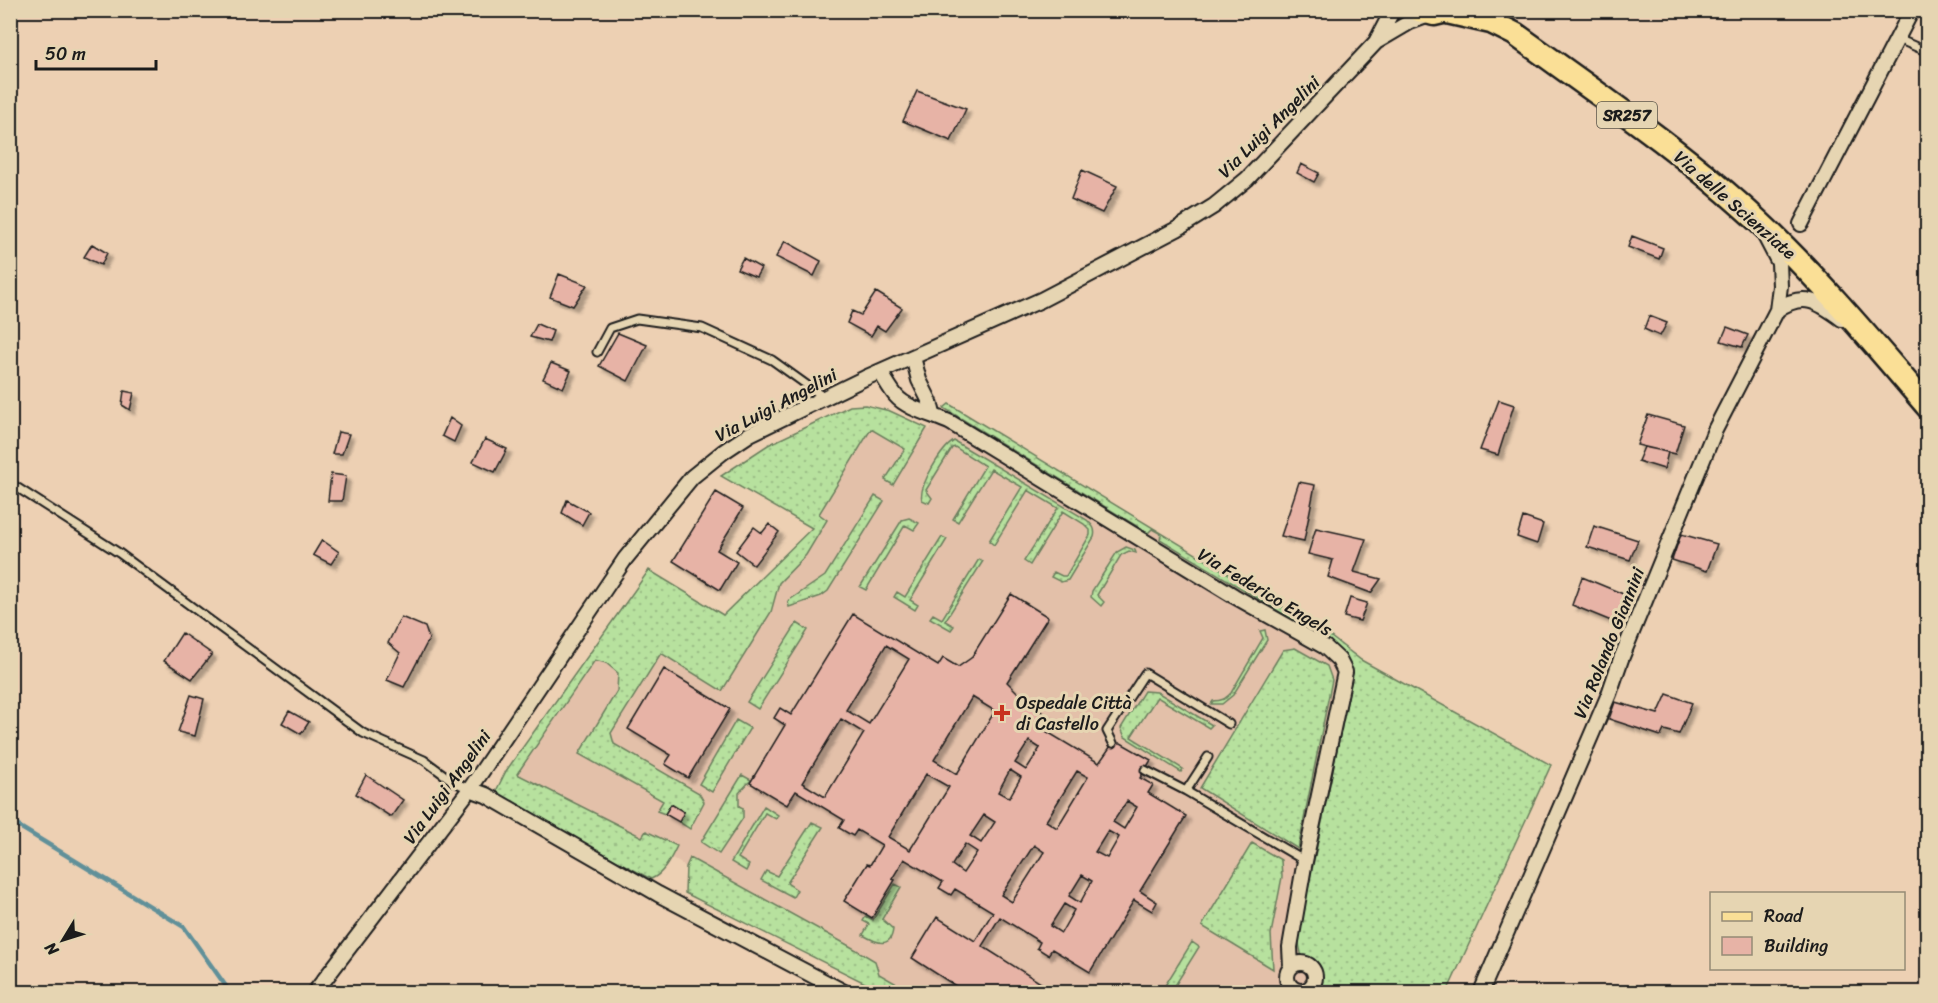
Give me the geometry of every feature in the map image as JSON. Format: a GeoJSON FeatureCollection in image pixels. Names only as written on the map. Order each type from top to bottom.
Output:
{"type":"FeatureCollection","features":[{"type":"Feature","properties":{"kind":"main road","name":"Via delle Scienziate"},"geometry":{"type":"LineString","coordinates":[[1496,10],[1515,34]]}},
{"type":"Feature","properties":{"kind":"main road","name":"Via delle Scienziate"},"geometry":{"type":"LineString","coordinates":[[1438,12],[1491,22],[1515,34],[1646,129],[1735,201],[1804,267],[1928,407]]}},
{"type":"Feature","properties":{"kind":"street","name":"Via Luigi Angelini"},"geometry":{"type":"LineString","coordinates":[[315,993],[470,789],[625,559],[692,477],[750,434],[880,372],[1041,300],[1214,206],[1247,179],[1376,42],[1390,15],[1390,10]]}},
{"type":"Feature","properties":{"kind":"street"},"geometry":{"type":"LineString","coordinates":[[1801,224],[1912,10]]}},
{"type":"Feature","properties":{"kind":"street","name":"Via Luigi Angelini"},"geometry":{"type":"LineString","coordinates":[[1376,42],[1410,22],[1438,12]]}},
{"type":"Feature","properties":{"kind":"street","name":"Via Rolando Giannini"},"geometry":{"type":"LineString","coordinates":[[1481,993],[1609,694],[1621,659],[1715,430],[1777,310],[1780,272],[1775,253],[1760,230],[1735,201]]}},
{"type":"Feature","properties":{"kind":"street"},"geometry":{"type":"LineString","coordinates":[[1777,310],[1800,299],[1818,303],[1841,318],[1883,356]]}},
{"type":"Feature","properties":{"kind":"street"},"geometry":{"type":"LineString","coordinates":[[913,357],[919,380],[933,414]]}},
{"type":"Feature","properties":{"kind":"street","name":"Via Federico Engels"},"geometry":{"type":"LineString","coordinates":[[880,372],[897,397],[911,406],[933,414],[1234,596],[1325,647],[1339,660],[1345,672],[1305,861],[1290,947],[1298,965]]}},
{"type":"Feature","properties":{"kind":"street"},"geometry":{"type":"LineString","coordinates":[[470,789],[486,795],[658,894],[844,993]]}},
{"type":"Feature","properties":{"kind":"street"},"geometry":{"type":"LineString","coordinates":[[1298,965],[1311,967],[1315,973],[1316,981],[1307,991],[1289,985],[1287,979],[1298,965]]}},
{"type":"Feature","properties":{"kind":"lane"},"geometry":{"type":"LineString","coordinates":[[1898,39],[1928,52]]}},
{"type":"Feature","properties":{"kind":"lane"},"geometry":{"type":"LineString","coordinates":[[597,352],[610,328],[637,319],[702,328],[772,360],[825,398]]}},
{"type":"Feature","properties":{"kind":"lane"},"geometry":{"type":"LineString","coordinates":[[10,483],[119,554],[363,733],[424,760],[454,782],[470,789]]}},
{"type":"Feature","properties":{"kind":"lane"},"geometry":{"type":"LineString","coordinates":[[1113,743],[1107,731],[1145,673],[1229,724]]}},
{"type":"Feature","properties":{"kind":"lane"},"geometry":{"type":"LineString","coordinates":[[1186,791],[1208,757]]}},
{"type":"Feature","properties":{"kind":"lane"},"geometry":{"type":"LineString","coordinates":[[1145,770],[1186,791],[1305,861]]}},
{"type":"Feature","properties":{"kind":"shaded area","name":"Ospedale Città di Castello"},"geometry":{"type":"Polygon","coordinates":[[[949,404],[1326,633],[1361,660],[1551,765],[1447,992],[1087,992],[1076,986],[1071,992],[883,992],[685,893],[686,867],[672,858],[658,877],[651,879],[497,789],[506,771],[649,570],[723,615],[812,528],[721,476],[768,445],[850,406],[865,405],[890,411],[930,430],[949,404]]]}},
{"type":"Feature","properties":{"kind":"green space"},"geometry":{"type":"Polygon","coordinates":[[[949,404],[1326,633],[1361,660],[1551,765],[1447,992],[1326,992],[1314,981],[1303,961],[1298,937],[1353,673],[1343,655],[1334,645],[1160,539],[1161,534],[1152,529],[1148,533],[944,408],[949,404]]]}},
{"type":"Feature","properties":{"kind":"green space"},"geometry":{"type":"Polygon","coordinates":[[[865,405],[890,411],[927,428],[893,485],[885,480],[905,449],[871,429],[819,514],[827,520],[806,555],[779,583],[771,612],[722,691],[661,653],[611,733],[614,744],[699,793],[704,802],[690,829],[679,822],[684,812],[671,805],[665,814],[657,811],[663,801],[579,754],[617,691],[618,673],[606,663],[595,660],[517,774],[642,837],[646,831],[677,846],[663,870],[651,879],[500,799],[497,789],[506,771],[649,570],[723,615],[812,528],[721,476],[768,445],[850,406],[865,405]]]}},
{"type":"Feature","properties":{"kind":"green space"},"geometry":{"type":"Polygon","coordinates":[[[954,441],[1091,524],[1094,537],[1068,580],[1061,582],[1051,577],[1054,572],[1066,576],[1090,535],[1090,530],[1063,511],[1030,565],[1024,561],[1058,508],[1028,490],[994,545],[989,541],[1022,487],[991,469],[958,522],[953,519],[985,466],[955,447],[952,448],[926,490],[932,498],[929,503],[922,500],[927,477],[943,451],[954,441]]]}},
{"type":"Feature","properties":{"kind":"green space"},"geometry":{"type":"Polygon","coordinates":[[[875,496],[884,501],[828,591],[821,596],[789,607],[788,601],[825,576],[875,496]]]}},
{"type":"Feature","properties":{"kind":"green space"},"geometry":{"type":"Polygon","coordinates":[[[909,518],[919,523],[914,530],[905,525],[866,590],[860,587],[902,520],[909,518]]]}},
{"type":"Feature","properties":{"kind":"green space"},"geometry":{"type":"Polygon","coordinates":[[[942,537],[947,539],[910,600],[918,605],[915,610],[894,597],[897,592],[905,597],[942,537]]]}},
{"type":"Feature","properties":{"kind":"green space"},"geometry":{"type":"Polygon","coordinates":[[[1126,547],[1135,550],[1136,553],[1129,551],[1121,555],[1097,595],[1104,602],[1101,606],[1091,597],[1092,591],[1117,552],[1126,547]]]}},
{"type":"Feature","properties":{"kind":"green space"},"geometry":{"type":"Polygon","coordinates":[[[979,559],[983,561],[945,621],[954,626],[951,630],[930,618],[933,614],[942,619],[979,559]]]}},
{"type":"Feature","properties":{"kind":"green space"},"geometry":{"type":"Polygon","coordinates":[[[797,623],[808,630],[758,709],[747,702],[797,623]]]}},
{"type":"Feature","properties":{"kind":"green space"},"geometry":{"type":"Polygon","coordinates":[[[1265,630],[1267,640],[1233,695],[1222,704],[1211,704],[1231,693],[1263,638],[1260,631],[1265,630]]]}},
{"type":"Feature","properties":{"kind":"green space"},"geometry":{"type":"Polygon","coordinates":[[[1295,648],[1327,666],[1332,680],[1298,849],[1200,788],[1283,650],[1295,648]]]}},
{"type":"Feature","properties":{"kind":"green space"},"geometry":{"type":"Polygon","coordinates":[[[1144,691],[1157,692],[1212,725],[1209,728],[1157,697],[1131,737],[1183,769],[1181,772],[1125,737],[1121,728],[1144,691]]]}},
{"type":"Feature","properties":{"kind":"green space"},"geometry":{"type":"Polygon","coordinates":[[[736,720],[750,728],[712,792],[699,784],[736,720]]]}},
{"type":"Feature","properties":{"kind":"green space"},"geometry":{"type":"Polygon","coordinates":[[[742,775],[751,780],[739,793],[739,806],[743,808],[743,818],[719,854],[701,842],[742,775]]]}},
{"type":"Feature","properties":{"kind":"green space"},"geometry":{"type":"Polygon","coordinates":[[[764,806],[778,815],[776,819],[765,813],[738,858],[749,865],[746,871],[731,862],[764,806]]]}},
{"type":"Feature","properties":{"kind":"green space"},"geometry":{"type":"Polygon","coordinates":[[[812,822],[823,827],[787,883],[797,890],[793,897],[761,880],[766,871],[777,876],[812,822]]]}},
{"type":"Feature","properties":{"kind":"green space"},"geometry":{"type":"Polygon","coordinates":[[[1252,843],[1281,860],[1282,877],[1271,934],[1273,969],[1202,926],[1252,843]]]}},
{"type":"Feature","properties":{"kind":"green space"},"geometry":{"type":"Polygon","coordinates":[[[690,858],[875,961],[879,974],[911,992],[883,992],[685,893],[686,867],[690,858]]]}},
{"type":"Feature","properties":{"kind":"green space"},"geometry":{"type":"Polygon","coordinates":[[[895,884],[901,887],[882,919],[893,929],[892,936],[886,942],[877,942],[863,935],[869,924],[863,921],[866,916],[873,920],[895,884]]]}},
{"type":"Feature","properties":{"kind":"green space"},"geometry":{"type":"Polygon","coordinates":[[[1192,942],[1199,947],[1171,992],[1161,992],[1192,942]]]}},
{"type":"Feature","properties":{"kind":"building"},"geometry":{"type":"Polygon","coordinates":[[[917,91],[966,109],[951,141],[903,121],[917,91]]]}},
{"type":"Feature","properties":{"kind":"building"},"geometry":{"type":"Polygon","coordinates":[[[1301,164],[1319,173],[1314,182],[1297,173],[1301,164]]]}},
{"type":"Feature","properties":{"kind":"building"},"geometry":{"type":"Polygon","coordinates":[[[1082,170],[1117,186],[1102,213],[1071,199],[1082,170]]]}},
{"type":"Feature","properties":{"kind":"building"},"geometry":{"type":"Polygon","coordinates":[[[1632,236],[1663,248],[1659,259],[1628,247],[1632,236]]]}},
{"type":"Feature","properties":{"kind":"building"},"geometry":{"type":"Polygon","coordinates":[[[785,241],[821,261],[814,276],[776,257],[785,241]]]}},
{"type":"Feature","properties":{"kind":"building"},"geometry":{"type":"Polygon","coordinates":[[[92,244],[107,253],[101,265],[84,257],[92,244]]]}},
{"type":"Feature","properties":{"kind":"building"},"geometry":{"type":"Polygon","coordinates":[[[743,258],[761,268],[756,277],[737,269],[743,258]]]}},
{"type":"Feature","properties":{"kind":"building"},"geometry":{"type":"Polygon","coordinates":[[[559,274],[587,285],[573,306],[550,297],[559,274]]]}},
{"type":"Feature","properties":{"kind":"building"},"geometry":{"type":"Polygon","coordinates":[[[876,292],[902,308],[885,331],[877,326],[871,336],[847,323],[852,311],[861,315],[876,292]]]}},
{"type":"Feature","properties":{"kind":"building"},"geometry":{"type":"Polygon","coordinates":[[[1649,316],[1667,323],[1660,336],[1644,329],[1649,316]]]}},
{"type":"Feature","properties":{"kind":"building"},"geometry":{"type":"Polygon","coordinates":[[[537,324],[553,331],[549,342],[530,337],[537,324]]]}},
{"type":"Feature","properties":{"kind":"building"},"geometry":{"type":"Polygon","coordinates":[[[1727,327],[1748,335],[1742,347],[1721,341],[1727,327]]]}},
{"type":"Feature","properties":{"kind":"building"},"geometry":{"type":"Polygon","coordinates":[[[618,333],[647,345],[628,381],[599,366],[618,333]]]}},
{"type":"Feature","properties":{"kind":"building"},"geometry":{"type":"Polygon","coordinates":[[[551,363],[571,371],[563,388],[543,379],[551,363]]]}},
{"type":"Feature","properties":{"kind":"building"},"geometry":{"type":"Polygon","coordinates":[[[124,391],[134,393],[130,410],[122,405],[124,391]]]}},
{"type":"Feature","properties":{"kind":"building"},"geometry":{"type":"Polygon","coordinates":[[[1499,400],[1514,405],[1498,455],[1480,450],[1499,400]]]}},
{"type":"Feature","properties":{"kind":"building"},"geometry":{"type":"Polygon","coordinates":[[[1648,415],[1684,425],[1675,454],[1637,445],[1648,415]]]}},
{"type":"Feature","properties":{"kind":"building"},"geometry":{"type":"Polygon","coordinates":[[[450,418],[461,426],[454,442],[442,436],[450,418]]]}},
{"type":"Feature","properties":{"kind":"building"},"geometry":{"type":"Polygon","coordinates":[[[338,432],[349,434],[342,454],[332,454],[338,432]]]}},
{"type":"Feature","properties":{"kind":"building"},"geometry":{"type":"Polygon","coordinates":[[[485,439],[507,449],[495,472],[473,462],[485,439]]]}},
{"type":"Feature","properties":{"kind":"building"},"geometry":{"type":"Polygon","coordinates":[[[1644,447],[1668,452],[1664,469],[1638,461],[1644,447]]]}},
{"type":"Feature","properties":{"kind":"building"},"geometry":{"type":"Polygon","coordinates":[[[331,474],[346,476],[342,501],[328,501],[331,474]]]}},
{"type":"Feature","properties":{"kind":"building"},"geometry":{"type":"Polygon","coordinates":[[[1299,482],[1315,485],[1304,541],[1281,536],[1299,482]]]}},
{"type":"Feature","properties":{"kind":"building"},"geometry":{"type":"Polygon","coordinates":[[[716,492],[743,508],[717,550],[737,562],[720,590],[673,561],[716,492]]]}},
{"type":"Feature","properties":{"kind":"building"},"geometry":{"type":"Polygon","coordinates":[[[567,500],[589,512],[582,525],[562,513],[567,500]]]}},
{"type":"Feature","properties":{"kind":"building"},"geometry":{"type":"Polygon","coordinates":[[[1523,517],[1543,524],[1537,544],[1517,537],[1523,517]]]}},
{"type":"Feature","properties":{"kind":"building"},"geometry":{"type":"Polygon","coordinates":[[[769,524],[779,532],[754,565],[736,551],[754,527],[762,533],[769,524]]]}},
{"type":"Feature","properties":{"kind":"building"},"geometry":{"type":"Polygon","coordinates":[[[1594,526],[1638,540],[1630,560],[1587,547],[1594,526]]]}},
{"type":"Feature","properties":{"kind":"building"},"geometry":{"type":"Polygon","coordinates":[[[1316,528],[1366,539],[1354,572],[1381,579],[1371,593],[1328,577],[1333,560],[1308,554],[1316,528]]]}},
{"type":"Feature","properties":{"kind":"building"},"geometry":{"type":"Polygon","coordinates":[[[1681,534],[1717,544],[1707,571],[1672,560],[1681,534]]]}},
{"type":"Feature","properties":{"kind":"building"},"geometry":{"type":"Polygon","coordinates":[[[322,540],[339,552],[331,564],[313,555],[322,540]]]}},
{"type":"Feature","properties":{"kind":"building"},"geometry":{"type":"Polygon","coordinates":[[[1582,577],[1628,596],[1616,623],[1572,605],[1582,577]]]}},
{"type":"Feature","properties":{"kind":"building"},"geometry":{"type":"Polygon","coordinates":[[[1011,594],[1048,617],[1007,682],[1027,702],[1046,715],[1039,727],[1099,763],[1113,743],[1121,743],[1151,760],[1140,778],[1153,785],[1148,793],[1186,816],[1140,891],[1157,902],[1152,911],[1134,900],[1090,972],[1052,949],[1048,955],[1037,948],[1040,942],[1000,917],[982,946],[1055,992],[965,992],[912,958],[937,917],[975,941],[993,912],[955,889],[951,895],[939,888],[943,882],[904,859],[892,879],[895,880],[872,918],[844,901],[882,845],[857,830],[853,836],[839,828],[844,820],[796,791],[787,805],[750,783],[785,725],[774,718],[780,708],[791,715],[853,614],[938,666],[943,658],[958,667],[971,658],[1011,594]],[[886,645],[846,710],[869,724],[909,659],[886,645]],[[972,697],[934,760],[957,774],[995,711],[972,697]],[[841,719],[802,783],[825,797],[864,733],[841,719]],[[1029,741],[1015,763],[1026,770],[1040,748],[1029,741]],[[1010,770],[998,792],[1009,798],[1021,777],[1010,770]],[[1077,771],[1046,821],[1057,828],[1088,777],[1077,771]],[[926,774],[888,837],[910,850],[949,787],[926,774]],[[1127,801],[1113,822],[1124,829],[1137,807],[1127,801]],[[984,815],[970,836],[981,843],[995,822],[984,815]],[[1108,831],[1095,852],[1107,858],[1119,837],[1108,831]],[[965,844],[952,865],[963,873],[977,852],[965,844]],[[1034,845],[1001,895],[1012,902],[1044,852],[1034,845]],[[1082,875],[1069,896],[1080,903],[1092,881],[1082,875]],[[1064,904],[1050,926],[1061,933],[1074,910],[1064,904]]]}},
{"type":"Feature","properties":{"kind":"building"},"geometry":{"type":"Polygon","coordinates":[[[1350,598],[1367,603],[1360,621],[1344,617],[1350,598]]]}},
{"type":"Feature","properties":{"kind":"building"},"geometry":{"type":"Polygon","coordinates":[[[401,617],[425,627],[429,639],[404,687],[387,680],[400,653],[388,643],[401,617]]]}},
{"type":"Feature","properties":{"kind":"building"},"geometry":{"type":"Polygon","coordinates":[[[182,633],[212,654],[192,679],[164,661],[182,633]]]}},
{"type":"Feature","properties":{"kind":"building"},"geometry":{"type":"Polygon","coordinates":[[[664,669],[730,709],[688,778],[665,764],[671,755],[628,729],[664,669]]]}},
{"type":"Feature","properties":{"kind":"building"},"geometry":{"type":"Polygon","coordinates":[[[1667,694],[1692,703],[1679,734],[1664,730],[1661,736],[1609,719],[1615,702],[1658,714],[1667,694]]]}},
{"type":"Feature","properties":{"kind":"building"},"geometry":{"type":"Polygon","coordinates":[[[191,695],[204,699],[195,736],[178,732],[191,695]]]}},
{"type":"Feature","properties":{"kind":"building"},"geometry":{"type":"Polygon","coordinates":[[[289,711],[309,722],[301,734],[282,723],[289,711]]]}},
{"type":"Feature","properties":{"kind":"building"},"geometry":{"type":"Polygon","coordinates":[[[366,775],[403,800],[391,817],[356,794],[366,775]]]}},
{"type":"Feature","properties":{"kind":"building"},"geometry":{"type":"Polygon","coordinates":[[[671,804],[684,812],[679,822],[665,814],[671,804]]]}},
{"type":"Feature","properties":{"kind":"waterway"},"geometry":{"type":"LineString","coordinates":[[10,821],[184,927],[230,992]]}},
{"type":"Feature","properties":{"kind":"place","name":"Ospedale Città di Castello"},"geometry":{"type":"Point","coordinates":[1002,713]}}]}
